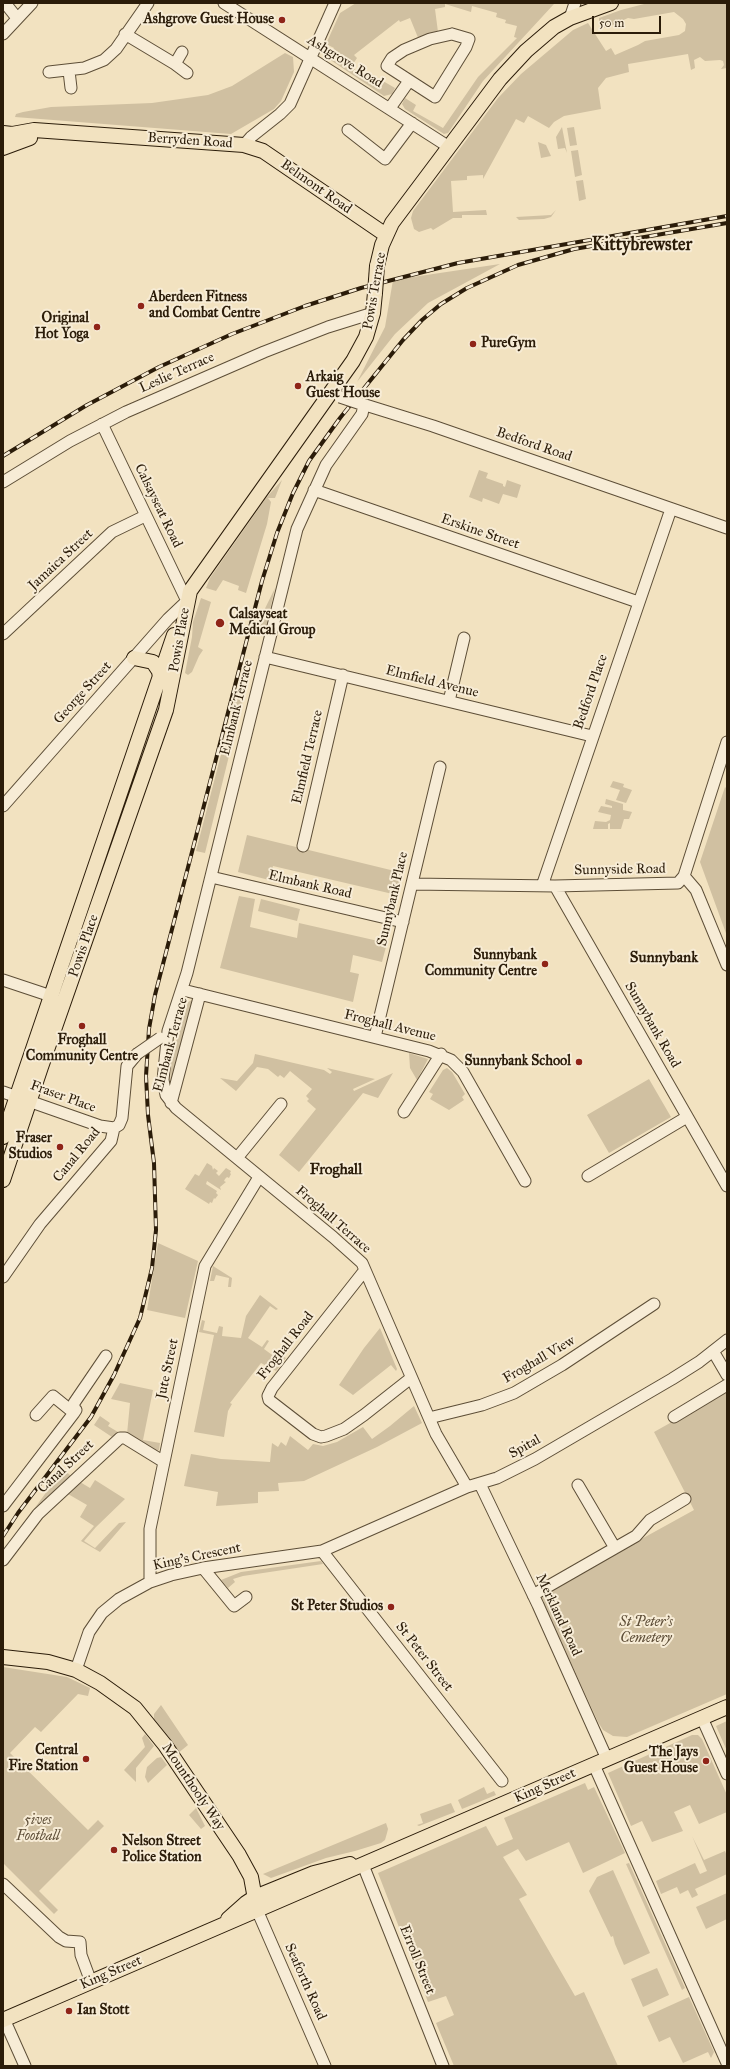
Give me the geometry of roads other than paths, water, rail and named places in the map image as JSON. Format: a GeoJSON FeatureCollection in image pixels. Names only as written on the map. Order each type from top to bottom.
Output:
{"type":"FeatureCollection","features":[{"type":"Feature","properties":{"kind":"main road","name":"Powis Terrace"},"geometry":{"type":"LineString","coordinates":[[187,601],[191,589],[335,394],[366,337],[373,313],[378,266],[386,235],[396,218],[487,95],[513,64],[547,32],[570,18],[611,3]]}},
{"type":"Feature","properties":{"kind":"main road","name":"Berryden Road"},"geometry":{"type":"LineString","coordinates":[[3,133],[12,134],[34,130],[244,145]]}},
{"type":"Feature","properties":{"kind":"main road","name":"Berryden Road"},"geometry":{"type":"LineString","coordinates":[[3,148],[48,132]]}},
{"type":"Feature","properties":{"kind":"main road","name":"Belmont Road"},"geometry":{"type":"LineString","coordinates":[[244,145],[263,151],[386,235]]}},
{"type":"Feature","properties":{"kind":"main road","name":"Powis Place"},"geometry":{"type":"LineString","coordinates":[[24,1099],[51,996],[187,601]]}},
{"type":"Feature","properties":{"kind":"main road","name":"Powis Place"},"geometry":{"type":"LineString","coordinates":[[24,1099],[39,1072],[166,710],[187,601]]}},
{"type":"Feature","properties":{"kind":"main road"},"geometry":{"type":"LineString","coordinates":[[134,658],[153,662],[159,671],[160,678]]}},
{"type":"Feature","properties":{"kind":"main road"},"geometry":{"type":"LineString","coordinates":[[3,1137],[24,1099]]}},
{"type":"Feature","properties":{"kind":"main road"},"geometry":{"type":"LineString","coordinates":[[3,1180],[24,1099]]}},
{"type":"Feature","properties":{"kind":"main road","name":"Mounthooly Way"},"geometry":{"type":"LineString","coordinates":[[3,1657],[48,1662],[76,1670],[100,1683],[135,1708],[165,1745],[239,1855],[251,1877],[256,1904]]}},
{"type":"Feature","properties":{"kind":"main road","name":"King Street"},"geometry":{"type":"LineString","coordinates":[[4,2020],[219,1927],[246,1902],[256,1904],[326,1869],[348,1864],[363,1865],[727,1707]]}},
{"type":"Feature","properties":{"kind":"street"},"geometry":{"type":"LineString","coordinates":[[6,3],[17,18]]}},
{"type":"Feature","properties":{"kind":"street"},"geometry":{"type":"LineString","coordinates":[[3,34],[32,3]]}},
{"type":"Feature","properties":{"kind":"street"},"geometry":{"type":"LineString","coordinates":[[49,72],[69,71],[93,66],[104,60],[116,48],[148,3]]}},
{"type":"Feature","properties":{"kind":"street","name":"Ashgrove Road"},"geometry":{"type":"LineString","coordinates":[[224,3],[449,147]]}},
{"type":"Feature","properties":{"kind":"street","name":"Berryden Road"},"geometry":{"type":"LineString","coordinates":[[244,145],[251,137],[290,104],[312,59],[335,3]]}},
{"type":"Feature","properties":{"kind":"street"},"geometry":{"type":"LineString","coordinates":[[570,18],[575,3]]}},
{"type":"Feature","properties":{"kind":"street"},"geometry":{"type":"LineString","coordinates":[[125,34],[175,64],[187,73]]}},
{"type":"Feature","properties":{"kind":"street"},"geometry":{"type":"LineString","coordinates":[[452,34],[469,39],[466,47],[435,97],[409,81],[387,66],[392,58],[404,50],[430,39],[452,34]]}},
{"type":"Feature","properties":{"kind":"street"},"geometry":{"type":"LineString","coordinates":[[175,64],[182,52]]}},
{"type":"Feature","properties":{"kind":"street"},"geometry":{"type":"LineString","coordinates":[[69,71],[71,88]]}},
{"type":"Feature","properties":{"kind":"street"},"geometry":{"type":"LineString","coordinates":[[390,108],[409,81]]}},
{"type":"Feature","properties":{"kind":"street"},"geometry":{"type":"LineString","coordinates":[[348,130],[385,159],[412,122]]}},
{"type":"Feature","properties":{"kind":"street","name":"Leslie Terrace"},"geometry":{"type":"LineString","coordinates":[[3,482],[102,424],[184,386],[328,327],[373,313]]}},
{"type":"Feature","properties":{"kind":"street","name":"Bedford Road"},"geometry":{"type":"LineString","coordinates":[[335,394],[727,528]]}},
{"type":"Feature","properties":{"kind":"street","name":"Elmbank Terrace"},"geometry":{"type":"LineString","coordinates":[[164,1035],[183,990],[297,529],[326,465],[362,414],[361,404]]}},
{"type":"Feature","properties":{"kind":"street","name":"Calsayseat Road"},"geometry":{"type":"LineString","coordinates":[[102,424],[187,601]]}},
{"type":"Feature","properties":{"kind":"street","name":"Erskine Street"},"geometry":{"type":"LineString","coordinates":[[314,490],[638,602]]}},
{"type":"Feature","properties":{"kind":"street","name":"Bedford Place"},"geometry":{"type":"LineString","coordinates":[[542,886],[592,736],[671,509]]}},
{"type":"Feature","properties":{"kind":"street","name":"Jamaica Street"},"geometry":{"type":"LineString","coordinates":[[4,631],[112,532],[145,516]]}},
{"type":"Feature","properties":{"kind":"street","name":"George Street"},"geometry":{"type":"LineString","coordinates":[[5,800],[168,619],[187,601]]}},
{"type":"Feature","properties":{"kind":"street"},"geometry":{"type":"LineString","coordinates":[[449,701],[464,638]]}},
{"type":"Feature","properties":{"kind":"street","name":"Elmfield Avenue"},"geometry":{"type":"LineString","coordinates":[[265,657],[592,736]]}},
{"type":"Feature","properties":{"kind":"street","name":"Elmfield Terrace"},"geometry":{"type":"LineString","coordinates":[[303,846],[343,676]]}},
{"type":"Feature","properties":{"kind":"street","name":"Sunnyside Road"},"geometry":{"type":"LineString","coordinates":[[412,884],[555,886],[678,883],[684,876],[727,742]]}},
{"type":"Feature","properties":{"kind":"street","name":"Sunnybank Place"},"geometry":{"type":"LineString","coordinates":[[375,1038],[440,767]]}},
{"type":"Feature","properties":{"kind":"street"},"geometry":{"type":"LineString","coordinates":[[684,876],[696,890],[727,965]]}},
{"type":"Feature","properties":{"kind":"street","name":"Elmbank Road"},"geometry":{"type":"LineString","coordinates":[[211,877],[403,922]]}},
{"type":"Feature","properties":{"kind":"street","name":"Sunnybank Road"},"geometry":{"type":"LineString","coordinates":[[555,886],[727,1186]]}},
{"type":"Feature","properties":{"kind":"street"},"geometry":{"type":"LineString","coordinates":[[3,980],[51,996]]}},
{"type":"Feature","properties":{"kind":"street","name":"Froghall Avenue"},"geometry":{"type":"LineString","coordinates":[[183,990],[441,1054],[451,1060],[463,1072],[525,1181]]}},
{"type":"Feature","properties":{"kind":"street","name":"Elmbank Terrace"},"geometry":{"type":"LineString","coordinates":[[171,1103],[200,994]]}},
{"type":"Feature","properties":{"kind":"street","name":"Canal Road"},"geometry":{"type":"LineString","coordinates":[[3,1277],[40,1224],[111,1141],[114,1128],[119,1125],[122,1118],[127,1066],[137,1054],[164,1035]]}},
{"type":"Feature","properties":{"kind":"street","name":"Froghall Terrace"},"geometry":{"type":"LineString","coordinates":[[164,1035],[163,1080],[166,1095],[171,1103],[358,1258],[365,1270],[441,1444],[467,1487]]}},
{"type":"Feature","properties":{"kind":"street"},"geometry":{"type":"LineString","coordinates":[[404,1112],[441,1054]]}},
{"type":"Feature","properties":{"kind":"street","name":"Fraser Place"},"geometry":{"type":"LineString","coordinates":[[3,1092],[100,1126],[114,1128]]}},
{"type":"Feature","properties":{"kind":"street"},"geometry":{"type":"LineString","coordinates":[[237,1158],[281,1104]]}},
{"type":"Feature","properties":{"kind":"street"},"geometry":{"type":"LineString","coordinates":[[588,1176],[687,1117]]}},
{"type":"Feature","properties":{"kind":"street","name":"Jute Street"},"geometry":{"type":"LineString","coordinates":[[150,1582],[150,1529],[204,1266],[259,1177]]}},
{"type":"Feature","properties":{"kind":"street","name":"Froghall Road"},"geometry":{"type":"LineString","coordinates":[[365,1270],[272,1388],[268,1396],[269,1400],[313,1434],[321,1437],[344,1429],[364,1416],[411,1378]]}},
{"type":"Feature","properties":{"kind":"street","name":"Froghall View"},"geometry":{"type":"LineString","coordinates":[[429,1418],[482,1405],[514,1393],[558,1368],[654,1304]]}},
{"type":"Feature","properties":{"kind":"street","name":"Spital"},"geometry":{"type":"LineString","coordinates":[[322,1551],[467,1487],[497,1478],[535,1459],[672,1379],[727,1340]]}},
{"type":"Feature","properties":{"kind":"street"},"geometry":{"type":"LineString","coordinates":[[713,1351],[727,1375]]}},
{"type":"Feature","properties":{"kind":"street"},"geometry":{"type":"LineString","coordinates":[[74,1412],[74,1403],[106,1356]]}},
{"type":"Feature","properties":{"kind":"street"},"geometry":{"type":"LineString","coordinates":[[674,1417],[727,1385]]}},
{"type":"Feature","properties":{"kind":"street"},"geometry":{"type":"LineString","coordinates":[[36,1415],[53,1396],[74,1412]]}},
{"type":"Feature","properties":{"kind":"street"},"geometry":{"type":"LineString","coordinates":[[3,1506],[86,1397]]}},
{"type":"Feature","properties":{"kind":"street","name":"Canal Street"},"geometry":{"type":"LineString","coordinates":[[3,1560],[38,1514],[120,1438],[125,1438],[164,1462]]}},
{"type":"Feature","properties":{"kind":"street","name":"Merkland Road"},"geometry":{"type":"LineString","coordinates":[[480,1484],[533,1594],[600,1762],[603,1784],[727,2063]]}},
{"type":"Feature","properties":{"kind":"street"},"geometry":{"type":"LineString","coordinates":[[578,1485],[614,1548]]}},
{"type":"Feature","properties":{"kind":"street"},"geometry":{"type":"LineString","coordinates":[[533,1594],[639,1534],[650,1520],[685,1499]]}},
{"type":"Feature","properties":{"kind":"street","name":"King's Crescent"},"geometry":{"type":"LineString","coordinates":[[76,1670],[94,1622],[119,1599],[150,1582],[171,1574],[203,1568],[322,1551]]}},
{"type":"Feature","properties":{"kind":"street","name":"St Peter Street"},"geometry":{"type":"LineString","coordinates":[[322,1551],[502,1781]]}},
{"type":"Feature","properties":{"kind":"street"},"geometry":{"type":"LineString","coordinates":[[203,1568],[234,1606],[246,1597]]}},
{"type":"Feature","properties":{"kind":"street"},"geometry":{"type":"LineString","coordinates":[[702,1718],[727,1774]]}},
{"type":"Feature","properties":{"kind":"street","name":"Erroll Street"},"geometry":{"type":"LineString","coordinates":[[363,1865],[443,2066]]}},
{"type":"Feature","properties":{"kind":"street"},"geometry":{"type":"LineString","coordinates":[[3,1884],[59,1937],[66,1941],[80,1942],[81,1955],[91,1982]]}},
{"type":"Feature","properties":{"kind":"street","name":"Seaforth Road"},"geometry":{"type":"LineString","coordinates":[[256,1904],[325,2066]]}},
{"type":"Feature","properties":{"kind":"street"},"geometry":{"type":"LineString","coordinates":[[4,2020],[24,2066]]}},
{"type":"Feature","properties":{"kind":"railway"},"geometry":{"type":"LineString","coordinates":[[3,456],[87,405],[159,367],[232,334],[305,306],[361,288],[458,263],[727,216]]}},
{"type":"Feature","properties":{"kind":"railway"},"geometry":{"type":"LineString","coordinates":[[3,1536],[18,1513],[91,1417],[114,1375],[140,1318],[152,1268],[156,1230],[154,1163],[148,1115],[146,1076],[149,1029],[155,995],[262,581],[277,533],[293,493],[309,461],[340,418],[403,340],[422,320],[441,304],[467,288],[518,265],[574,249],[727,223]]}},
{"type":"Feature","properties":{"kind":"place","name":"Ashgrove Guest House"},"geometry":{"type":"Point","coordinates":[282,20]}},
{"type":"Feature","properties":{"kind":"place","name":"Aberdeen Fitness and Combat Centre"},"geometry":{"type":"Point","coordinates":[141,306]}},
{"type":"Feature","properties":{"kind":"place","name":"Original Hot Yoga"},"geometry":{"type":"Point","coordinates":[97,327]}},
{"type":"Feature","properties":{"kind":"place","name":"PureGym"},"geometry":{"type":"Point","coordinates":[473,344]}},
{"type":"Feature","properties":{"kind":"place","name":"Arkaig Guest House"},"geometry":{"type":"Point","coordinates":[298,386]}},
{"type":"Feature","properties":{"kind":"place","name":"Calsayseat Medical Group"},"geometry":{"type":"Point","coordinates":[220,623]}},
{"type":"Feature","properties":{"kind":"place","name":"Sunnybank Community Centre"},"geometry":{"type":"Point","coordinates":[545,964]}},
{"type":"Feature","properties":{"kind":"place","name":"Froghall Community Centre"},"geometry":{"type":"Point","coordinates":[82,1026]}},
{"type":"Feature","properties":{"kind":"place","name":"Sunnybank School"},"geometry":{"type":"Point","coordinates":[579,1062]}},
{"type":"Feature","properties":{"kind":"place","name":"Fraser Studios"},"geometry":{"type":"Point","coordinates":[60,1147]}},
{"type":"Feature","properties":{"kind":"place","name":"St Peter Studios"},"geometry":{"type":"Point","coordinates":[391,1607]}},
{"type":"Feature","properties":{"kind":"place","name":"Central Fire Station"},"geometry":{"type":"Point","coordinates":[86,1759]}},
{"type":"Feature","properties":{"kind":"place","name":"The Jays Guest House"},"geometry":{"type":"Point","coordinates":[706,1761]}},
{"type":"Feature","properties":{"kind":"place","name":"Nelson Street Police Station"},"geometry":{"type":"Point","coordinates":[114,1850]}},
{"type":"Feature","properties":{"kind":"place","name":"Ian Stott"},"geometry":{"type":"Point","coordinates":[69,2011]}},
{"type":"Feature","properties":{"kind":"district","name":"Kittybrewster"},"geometry":{"type":"Point","coordinates":[642,246]}},
{"type":"Feature","properties":{"kind":"district","name":"Sunnybank"},"geometry":{"type":"Point","coordinates":[664,958]}},
{"type":"Feature","properties":{"kind":"district","name":"Froghall"},"geometry":{"type":"Point","coordinates":[336,1170]}},
{"type":"Feature","properties":{"kind":"park label","name":"St Peter's Cemetery"},"geometry":{"type":"Point","coordinates":[646,1632]}},
{"type":"Feature","properties":{"kind":"park label","name":"5ives Football"},"geometry":{"type":"Point","coordinates":[38,1830]}}]}
